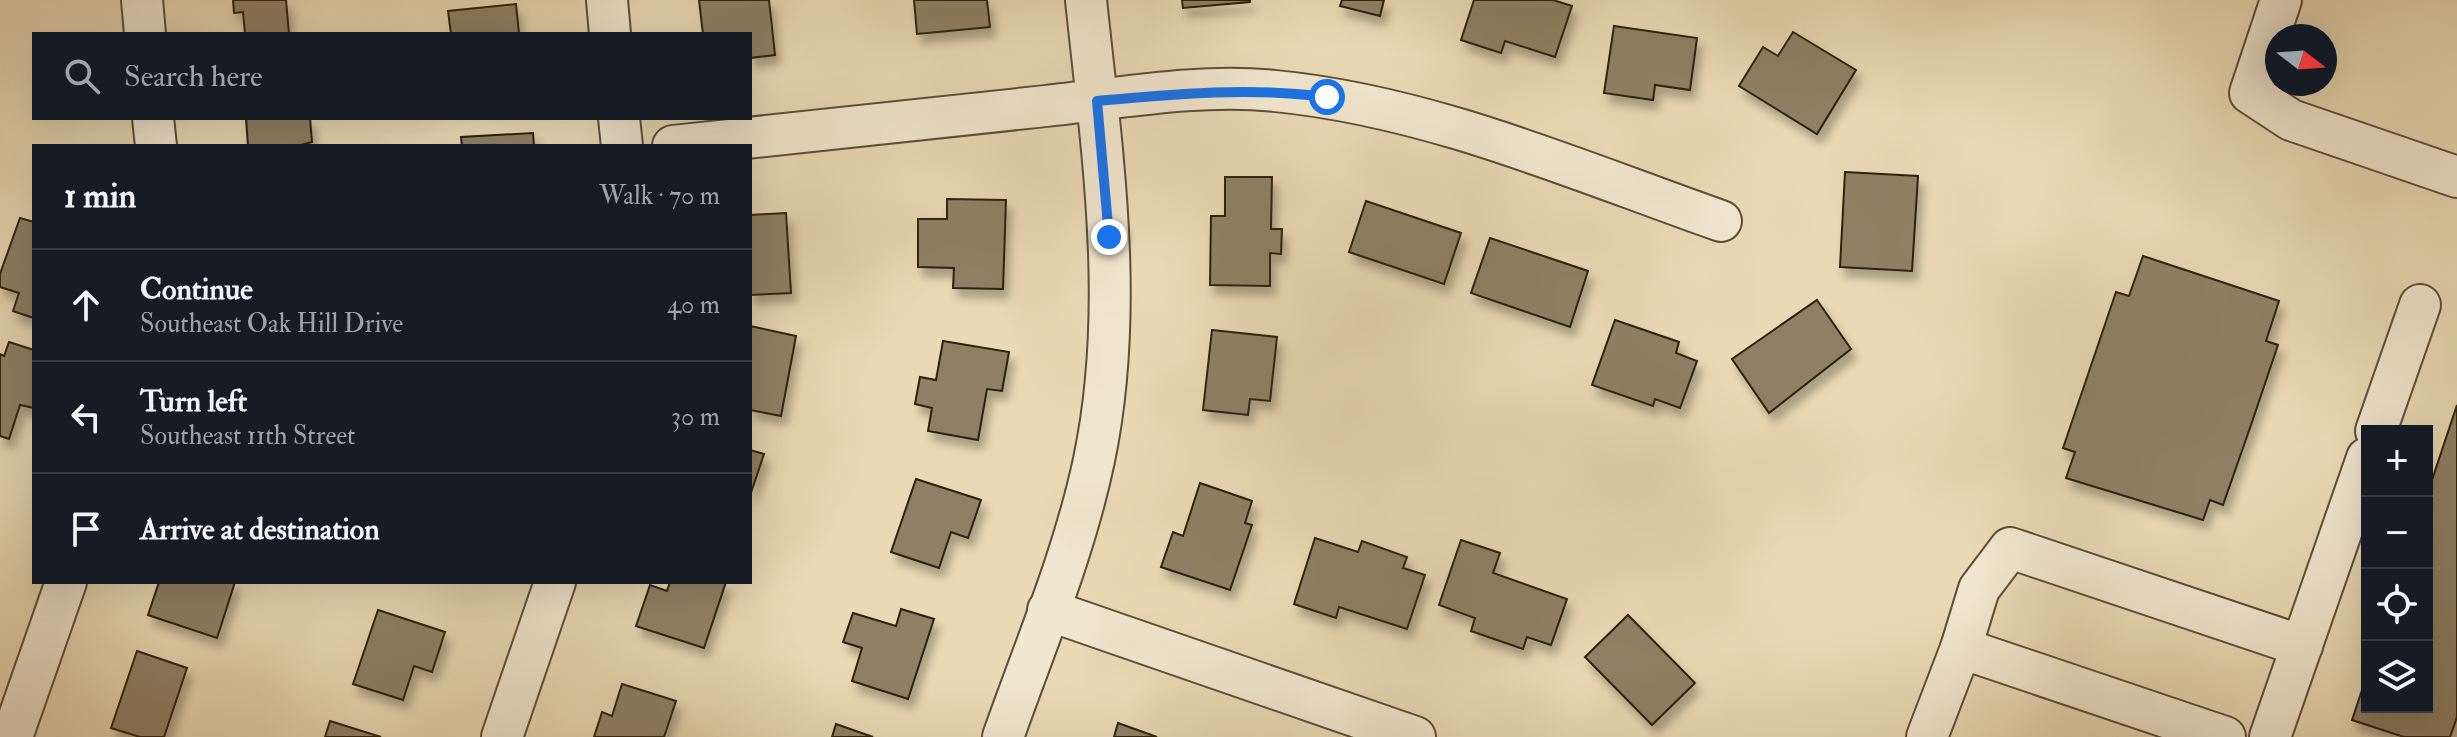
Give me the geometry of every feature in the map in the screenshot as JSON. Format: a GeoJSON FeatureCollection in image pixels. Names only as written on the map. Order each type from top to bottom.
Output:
{"type":"FeatureCollection","features":[{"type":"Feature","properties":{"kind":"street"},"geometry":{"type":"LineString","coordinates":[[142,0],[145,32]]}},
{"type":"Feature","properties":{"kind":"street"},"geometry":{"type":"LineString","coordinates":[[607,0],[610,32]]}},
{"type":"Feature","properties":{"kind":"street"},"geometry":{"type":"LineString","coordinates":[[1003,737],[1077,528],[1091,472],[1104,388],[1111,310],[1097,101],[1086,0]]}},
{"type":"Feature","properties":{"kind":"street"},"geometry":{"type":"LineString","coordinates":[[2281,0],[2250,93],[2291,120],[2457,177]]}},
{"type":"Feature","properties":{"kind":"street"},"geometry":{"type":"LineString","coordinates":[[692,144],[1097,101],[1212,91],[1272,90],[1327,97],[1450,126],[1721,221]]}},
{"type":"Feature","properties":{"kind":"street"},"geometry":{"type":"LineString","coordinates":[[153,120],[156,144]]}},
{"type":"Feature","properties":{"kind":"street"},"geometry":{"type":"LineString","coordinates":[[619,120],[622,144]]}},
{"type":"Feature","properties":{"kind":"street"},"geometry":{"type":"LineString","coordinates":[[2378,425],[2420,305]]}},
{"type":"Feature","properties":{"kind":"street"},"geometry":{"type":"LineString","coordinates":[[2270,737],[2361,475]]}},
{"type":"Feature","properties":{"kind":"street"},"geometry":{"type":"LineString","coordinates":[[1927,737],[1961,648],[1979,589],[2010,548],[2302,646]]}},
{"type":"Feature","properties":{"kind":"street"},"geometry":{"type":"LineString","coordinates":[[12,737],[65,584]]}},
{"type":"Feature","properties":{"kind":"street"},"geometry":{"type":"LineString","coordinates":[[502,737],[554,584]]}},
{"type":"Feature","properties":{"kind":"street"},"geometry":{"type":"LineString","coordinates":[[1048,610],[1415,737]]}},
{"type":"Feature","properties":{"kind":"street"},"geometry":{"type":"LineString","coordinates":[[1961,648],[2225,737]]}},
{"type":"Feature","properties":{"kind":"building"},"geometry":{"type":"Polygon","coordinates":[[[233,0],[286,0],[289,32],[245,32],[243,12],[234,13],[233,0]]]}},
{"type":"Feature","properties":{"kind":"building"},"geometry":{"type":"Polygon","coordinates":[[[699,0],[769,0],[775,55],[752,58],[752,32],[703,32],[699,0]]]}},
{"type":"Feature","properties":{"kind":"building"},"geometry":{"type":"Polygon","coordinates":[[[914,0],[987,0],[990,27],[917,34],[914,0]]]}},
{"type":"Feature","properties":{"kind":"building"},"geometry":{"type":"Polygon","coordinates":[[[1182,0],[1250,0],[1250,2],[1183,8],[1182,0]]]}},
{"type":"Feature","properties":{"kind":"building"},"geometry":{"type":"Polygon","coordinates":[[[1342,0],[1384,0],[1380,16],[1340,6],[1342,0]]]}},
{"type":"Feature","properties":{"kind":"building"},"geometry":{"type":"Polygon","coordinates":[[[1474,0],[1553,0],[1572,6],[1555,57],[1505,41],[1501,53],[1461,40],[1474,0]]]}},
{"type":"Feature","properties":{"kind":"building"},"geometry":{"type":"Polygon","coordinates":[[[516,4],[519,32],[451,32],[448,11],[516,4]]]}},
{"type":"Feature","properties":{"kind":"building"},"geometry":{"type":"Polygon","coordinates":[[[1614,26],[1697,38],[1690,90],[1655,85],[1653,100],[1604,93],[1614,26]]]}},
{"type":"Feature","properties":{"kind":"building"},"geometry":{"type":"Polygon","coordinates":[[[1793,32],[1856,70],[1817,134],[1739,86],[1763,47],[1778,56],[1793,32]]]}},
{"type":"Feature","properties":{"kind":"building"},"geometry":{"type":"Polygon","coordinates":[[[246,120],[310,120],[312,142],[248,144],[246,120]]]}},
{"type":"Feature","properties":{"kind":"building"},"geometry":{"type":"Polygon","coordinates":[[[533,133],[534,144],[462,144],[461,137],[533,133]]]}},
{"type":"Feature","properties":{"kind":"building"},"geometry":{"type":"Polygon","coordinates":[[[1845,172],[1918,176],[1912,271],[1840,267],[1845,172]]]}},
{"type":"Feature","properties":{"kind":"building"},"geometry":{"type":"Polygon","coordinates":[[[1225,177],[1272,177],[1271,229],[1282,229],[1281,254],[1270,253],[1270,286],[1210,285],[1211,216],[1225,216],[1225,177]]]}},
{"type":"Feature","properties":{"kind":"building"},"geometry":{"type":"Polygon","coordinates":[[[947,199],[1006,200],[1003,289],[953,288],[954,268],[918,267],[918,219],[947,219],[947,199]]]}},
{"type":"Feature","properties":{"kind":"building"},"geometry":{"type":"Polygon","coordinates":[[[1366,201],[1461,233],[1444,284],[1349,252],[1366,201]]]}},
{"type":"Feature","properties":{"kind":"building"},"geometry":{"type":"Polygon","coordinates":[[[786,213],[791,293],[752,295],[752,215],[786,213]]]}},
{"type":"Feature","properties":{"kind":"building"},"geometry":{"type":"Polygon","coordinates":[[[20,218],[32,221],[32,317],[13,311],[19,293],[0,287],[0,274],[20,218]]]}},
{"type":"Feature","properties":{"kind":"building"},"geometry":{"type":"Polygon","coordinates":[[[1490,238],[1588,271],[1570,327],[1471,293],[1490,238]]]}},
{"type":"Feature","properties":{"kind":"building"},"geometry":{"type":"Polygon","coordinates":[[[2143,256],[2279,301],[2266,341],[2278,345],[2251,425],[2223,505],[2210,500],[2203,520],[2066,478],[2075,452],[2063,448],[2116,292],[2129,296],[2143,256]]]}},
{"type":"Feature","properties":{"kind":"building"},"geometry":{"type":"Polygon","coordinates":[[[1817,300],[1851,349],[1769,413],[1732,359],[1817,300]]]}},
{"type":"Feature","properties":{"kind":"building"},"geometry":{"type":"Polygon","coordinates":[[[1615,320],[1679,342],[1676,353],[1697,361],[1680,408],[1655,399],[1653,406],[1592,385],[1615,320]]]}},
{"type":"Feature","properties":{"kind":"building"},"geometry":{"type":"Polygon","coordinates":[[[752,326],[796,336],[781,416],[752,410],[752,326]]]}},
{"type":"Feature","properties":{"kind":"building"},"geometry":{"type":"Polygon","coordinates":[[[1212,330],[1277,337],[1270,401],[1250,399],[1248,415],[1203,410],[1212,330]]]}},
{"type":"Feature","properties":{"kind":"building"},"geometry":{"type":"Polygon","coordinates":[[[943,341],[1009,352],[1002,391],[987,389],[978,440],[928,431],[932,408],[915,404],[920,377],[936,380],[943,341]]]}},
{"type":"Feature","properties":{"kind":"building"},"geometry":{"type":"Polygon","coordinates":[[[9,342],[32,349],[32,408],[20,405],[9,439],[0,436],[0,354],[4,356],[9,342]]]}},
{"type":"Feature","properties":{"kind":"building"},"geometry":{"type":"Polygon","coordinates":[[[2457,405],[2457,717],[2450,737],[2404,737],[2352,720],[2361,693],[2361,713],[2433,713],[2433,477],[2457,405]]]}},
{"type":"Feature","properties":{"kind":"building"},"geometry":{"type":"Polygon","coordinates":[[[752,451],[764,454],[752,490],[752,451]]]}},
{"type":"Feature","properties":{"kind":"building"},"geometry":{"type":"Polygon","coordinates":[[[916,479],[981,500],[968,538],[951,532],[939,568],[891,552],[916,479]]]}},
{"type":"Feature","properties":{"kind":"building"},"geometry":{"type":"Polygon","coordinates":[[[1200,483],[1252,501],[1245,523],[1252,525],[1230,590],[1161,567],[1173,532],[1183,536],[1200,483]]]}},
{"type":"Feature","properties":{"kind":"building"},"geometry":{"type":"Polygon","coordinates":[[[1315,538],[1358,552],[1362,541],[1407,557],[1403,568],[1425,575],[1407,629],[1339,607],[1336,618],[1294,604],[1315,538]]]}},
{"type":"Feature","properties":{"kind":"building"},"geometry":{"type":"Polygon","coordinates":[[[1461,540],[1500,553],[1493,573],[1567,599],[1551,645],[1527,637],[1523,649],[1471,631],[1475,618],[1439,605],[1461,540]]]}},
{"type":"Feature","properties":{"kind":"building"},"geometry":{"type":"Polygon","coordinates":[[[158,584],[234,584],[217,638],[148,615],[158,584]]]}},
{"type":"Feature","properties":{"kind":"building"},"geometry":{"type":"Polygon","coordinates":[[[669,584],[725,584],[704,648],[636,626],[650,585],[667,591],[669,584]]]}},
{"type":"Feature","properties":{"kind":"building"},"geometry":{"type":"Polygon","coordinates":[[[901,609],[934,619],[908,699],[852,681],[862,648],[843,642],[853,613],[896,626],[901,609]]]}},
{"type":"Feature","properties":{"kind":"building"},"geometry":{"type":"Polygon","coordinates":[[[378,610],[445,632],[432,672],[414,666],[403,700],[353,684],[378,610]]]}},
{"type":"Feature","properties":{"kind":"building"},"geometry":{"type":"Polygon","coordinates":[[[1628,615],[1695,683],[1652,725],[1585,657],[1628,615]]]}},
{"type":"Feature","properties":{"kind":"building"},"geometry":{"type":"Polygon","coordinates":[[[137,651],[187,668],[164,737],[140,737],[111,728],[137,651]]]}},
{"type":"Feature","properties":{"kind":"building"},"geometry":{"type":"Polygon","coordinates":[[[622,684],[676,701],[664,737],[594,737],[602,712],[612,716],[622,684]]]}},
{"type":"Feature","properties":{"kind":"building"},"geometry":{"type":"Polygon","coordinates":[[[330,721],[381,737],[325,737],[330,721]]]}},
{"type":"Feature","properties":{"kind":"building"},"geometry":{"type":"Polygon","coordinates":[[[1118,723],[1157,737],[1114,737],[1118,723]]]}},
{"type":"Feature","properties":{"kind":"building"},"geometry":{"type":"Polygon","coordinates":[[[836,724],[873,737],[832,737],[836,724]]]}},
{"type":"Feature","properties":{"kind":"route"},"geometry":{"type":"LineString","coordinates":[[1109,237],[1097,101],[1212,91],[1272,90],[1327,97]]}}]}
